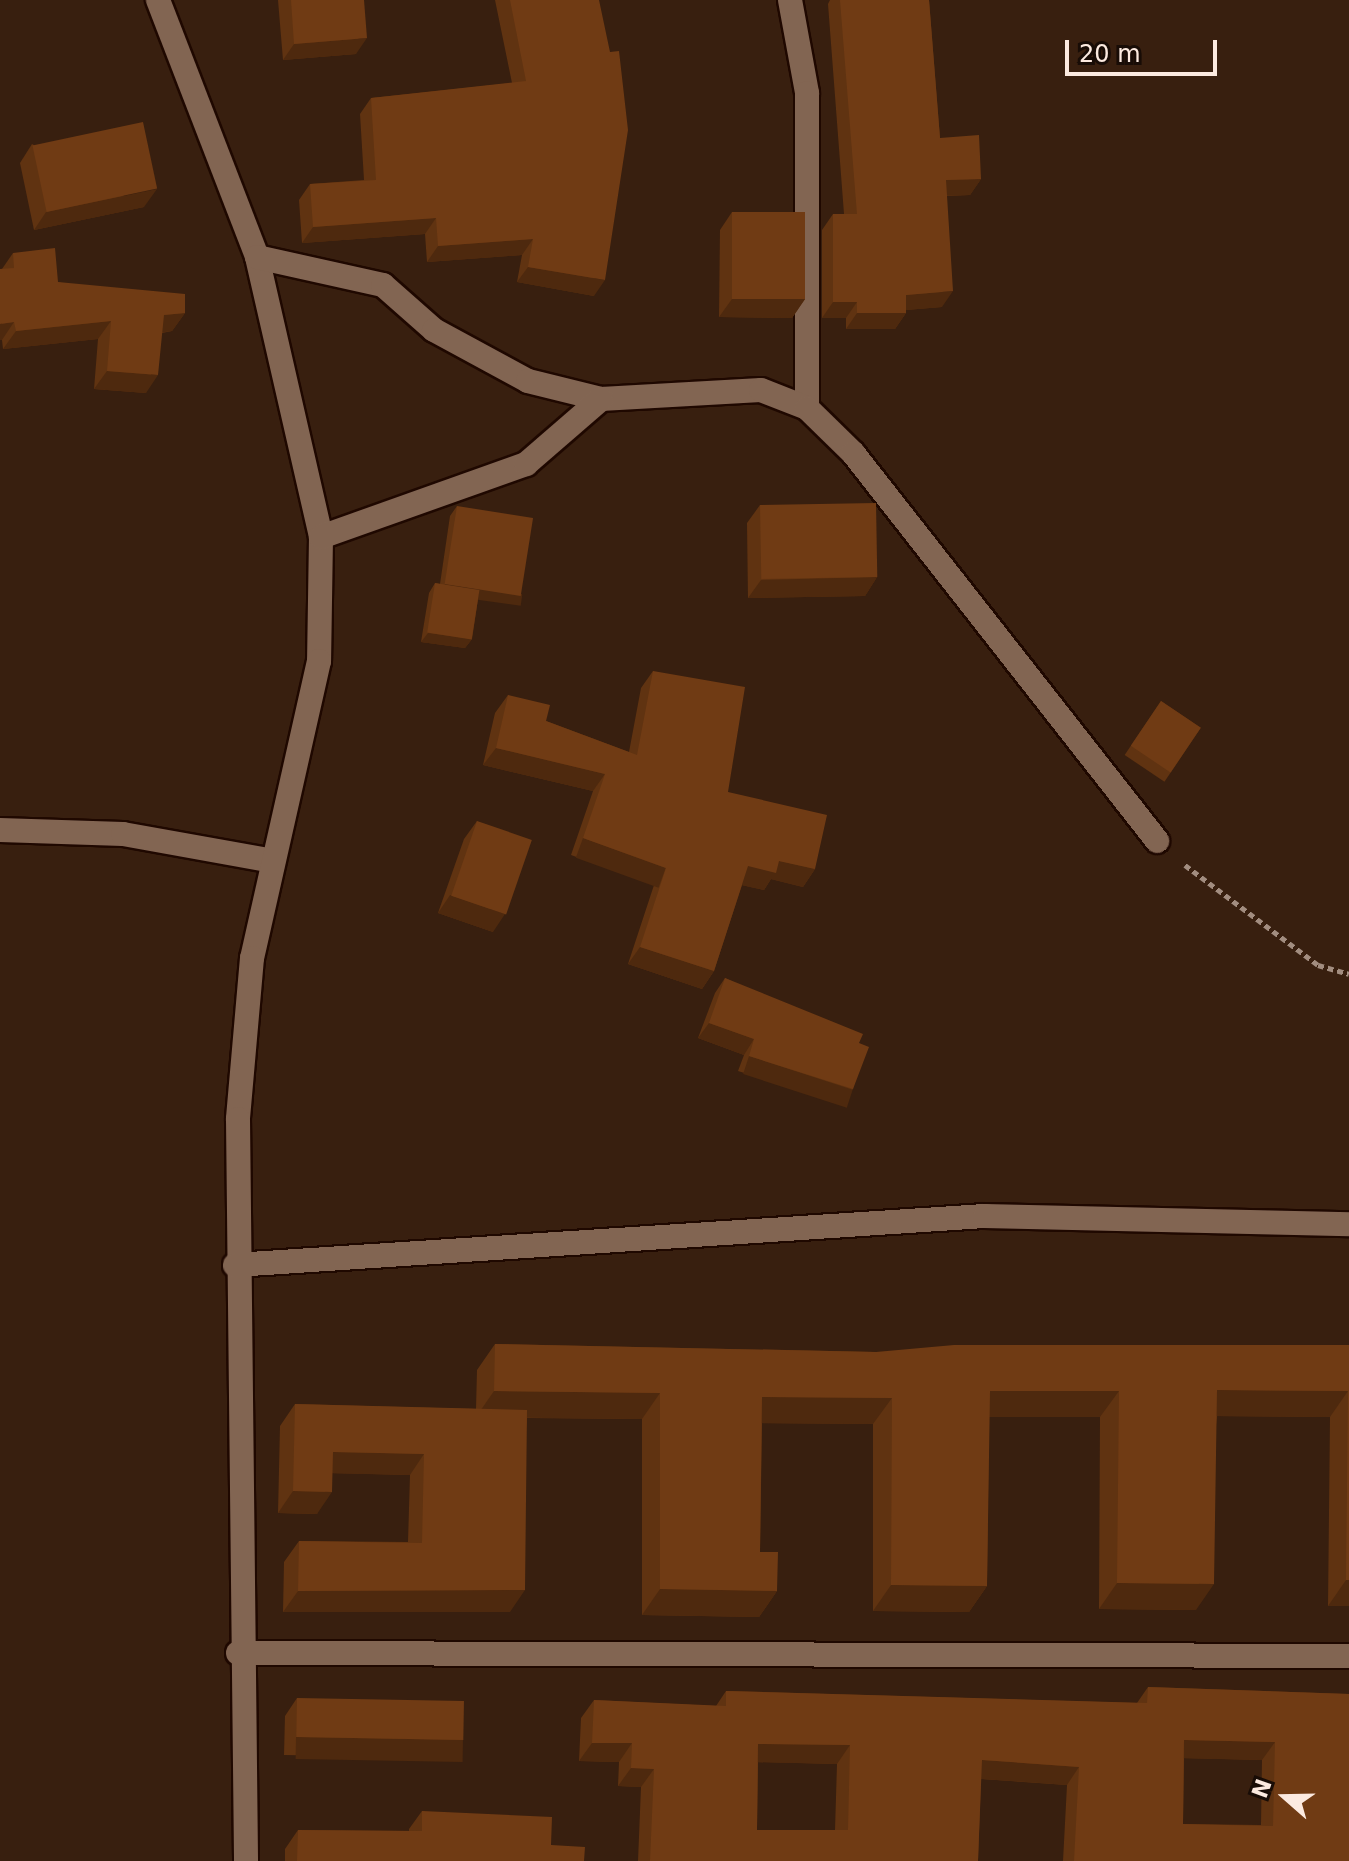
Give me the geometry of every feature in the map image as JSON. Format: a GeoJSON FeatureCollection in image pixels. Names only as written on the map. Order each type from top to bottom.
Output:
{"type":"FeatureCollection","features":[{"type":"Feature","properties":{"kind":"street"},"geometry":{"type":"LineString","coordinates":[[158,0],[257,257],[321,537],[319,661],[252,958],[235,1265],[238,1653],[246,1861]]}},
{"type":"Feature","properties":{"kind":"street"},"geometry":{"type":"LineString","coordinates":[[790,0],[807,93],[807,408]]}},
{"type":"Feature","properties":{"kind":"street"},"geometry":{"type":"LineString","coordinates":[[257,257],[383,285],[434,330],[528,381],[601,399],[761,390],[807,408],[853,453],[1157,841]]}},
{"type":"Feature","properties":{"kind":"street"},"geometry":{"type":"LineString","coordinates":[[321,537],[526,464],[601,399]]}},
{"type":"Feature","properties":{"kind":"street"},"geometry":{"type":"LineString","coordinates":[[0,830],[123,834],[273,861]]}},
{"type":"Feature","properties":{"kind":"street"},"geometry":{"type":"LineString","coordinates":[[235,1265],[985,1216],[1349,1224]]}},
{"type":"Feature","properties":{"kind":"street"},"geometry":{"type":"LineString","coordinates":[[238,1653],[1349,1656]]}},
{"type":"Feature","properties":{"kind":"path"},"geometry":{"type":"LineString","coordinates":[[1157,841],[1231,905],[1318,965],[1349,974]]}},
{"type":"Feature","properties":{"kind":"building"},"geometry":{"type":"Polygon","coordinates":[[[291,0],[364,0],[367,38],[294,44],[291,0]]]}},
{"type":"Feature","properties":{"kind":"building"},"geometry":{"type":"Polygon","coordinates":[[[510,0],[599,0],[610,52],[619,51],[628,130],[605,280],[528,267],[533,239],[438,246],[436,218],[313,227],[310,184],[376,180],[371,98],[526,81],[510,0]]]}},
{"type":"Feature","properties":{"kind":"building"},"geometry":{"type":"Polygon","coordinates":[[[840,0],[929,0],[940,138],[979,135],[981,179],[946,180],[953,291],[906,295],[906,313],[857,313],[857,302],[833,302],[833,214],[857,214],[840,0]]]}},
{"type":"Feature","properties":{"kind":"building"},"geometry":{"type":"Polygon","coordinates":[[[143,122],[157,189],[47,212],[32,145],[143,122]]]}},
{"type":"Feature","properties":{"kind":"building"},"geometry":{"type":"Polygon","coordinates":[[[732,212],[805,212],[805,299],[732,299],[732,212]]]}},
{"type":"Feature","properties":{"kind":"building"},"geometry":{"type":"Polygon","coordinates":[[[55,248],[58,282],[185,294],[185,313],[164,315],[158,375],[107,371],[111,321],[16,331],[14,322],[0,324],[0,269],[14,268],[13,253],[55,248]]]}},
{"type":"Feature","properties":{"kind":"building"},"geometry":{"type":"Polygon","coordinates":[[[876,503],[877,577],[761,579],[760,505],[876,503]]]}},
{"type":"Feature","properties":{"kind":"building"},"geometry":{"type":"Polygon","coordinates":[[[457,506],[533,518],[521,596],[445,584],[457,506]]]}},
{"type":"Feature","properties":{"kind":"building"},"geometry":{"type":"Polygon","coordinates":[[[435,583],[479,590],[472,639],[427,632],[435,583]]]}},
{"type":"Feature","properties":{"kind":"building"},"geometry":{"type":"Polygon","coordinates":[[[653,671],[745,687],[728,792],[827,815],[815,869],[779,861],[776,873],[748,866],[714,971],[640,947],[666,868],[583,838],[605,774],[496,748],[508,695],[550,705],[546,721],[637,755],[653,671]]]}},
{"type":"Feature","properties":{"kind":"building"},"geometry":{"type":"Polygon","coordinates":[[[1161,701],[1201,728],[1171,773],[1131,746],[1161,701]]]}},
{"type":"Feature","properties":{"kind":"building"},"geometry":{"type":"Polygon","coordinates":[[[477,821],[532,840],[506,915],[451,896],[477,821]]]}},
{"type":"Feature","properties":{"kind":"building"},"geometry":{"type":"Polygon","coordinates":[[[725,978],[863,1034],[859,1043],[869,1047],[853,1089],[749,1056],[754,1039],[709,1023],[725,978]]]}},
{"type":"Feature","properties":{"kind":"building"},"geometry":{"type":"Polygon","coordinates":[[[495,1344],[876,1352],[954,1345],[1349,1345],[1349,1580],[1346,1580],[1348,1391],[1217,1390],[1214,1584],[1117,1583],[1119,1391],[990,1391],[987,1586],[891,1585],[892,1398],[762,1397],[760,1552],[778,1552],[777,1591],[660,1589],[660,1393],[494,1391],[495,1344]]]}},
{"type":"Feature","properties":{"kind":"building"},"geometry":{"type":"Polygon","coordinates":[[[295,1404],[527,1410],[525,1590],[298,1591],[299,1541],[422,1543],[424,1454],[333,1452],[332,1492],[293,1491],[295,1404]]]}},
{"type":"Feature","properties":{"kind":"building"},"geometry":{"type":"Polygon","coordinates":[[[1148,1687],[1349,1694],[1349,1861],[1074,1861],[1079,1767],[982,1760],[978,1861],[650,1861],[654,1769],[631,1768],[632,1743],[592,1743],[594,1700],[726,1706],[726,1691],[1147,1703],[1148,1687]],[[1184,1740],[1183,1824],[1273,1826],[1275,1742],[1184,1740]],[[758,1744],[757,1830],[848,1830],[850,1745],[758,1744]]]}},
{"type":"Feature","properties":{"kind":"building"},"geometry":{"type":"Polygon","coordinates":[[[297,1698],[464,1701],[463,1740],[296,1737],[297,1698]]]}},
{"type":"Feature","properties":{"kind":"building"},"geometry":{"type":"Polygon","coordinates":[[[422,1811],[552,1817],[551,1845],[585,1847],[584,1861],[297,1861],[298,1830],[422,1831],[422,1811]]]}}]}
